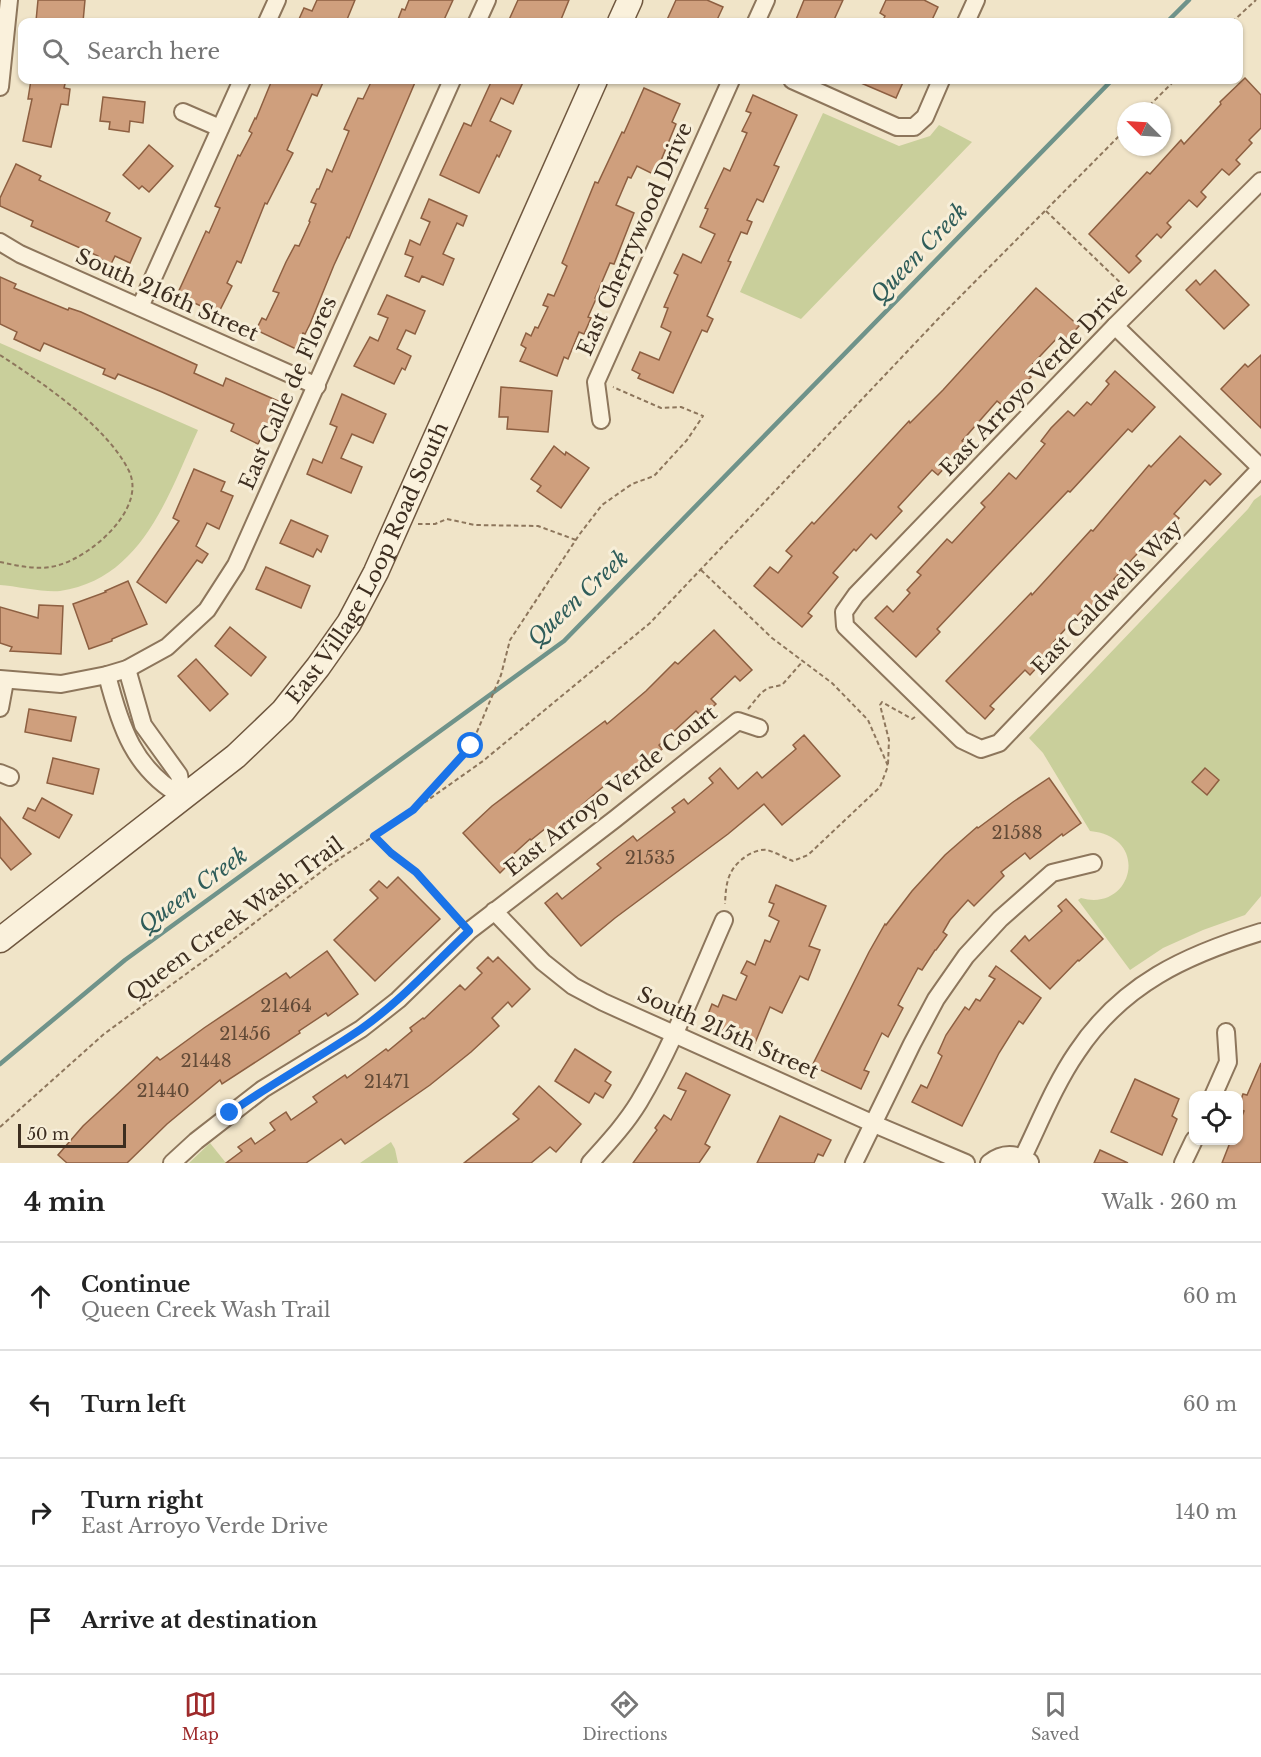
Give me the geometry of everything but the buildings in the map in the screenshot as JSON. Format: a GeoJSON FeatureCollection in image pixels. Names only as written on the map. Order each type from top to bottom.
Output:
{"type":"FeatureCollection","features":[{"type":"Feature","properties":{"kind":"street"},"geometry":{"type":"LineString","coordinates":[[0,87],[9,0]]}},
{"type":"Feature","properties":{"kind":"street"},"geometry":{"type":"LineString","coordinates":[[269,18],[277,0]]}},
{"type":"Feature","properties":{"kind":"street"},"geometry":{"type":"LineString","coordinates":[[479,18],[487,0]]}},
{"type":"Feature","properties":{"kind":"street"},"geometry":{"type":"LineString","coordinates":[[622,18],[630,0]]}},
{"type":"Feature","properties":{"kind":"street"},"geometry":{"type":"LineString","coordinates":[[758,18],[766,0]]}},
{"type":"Feature","properties":{"kind":"street"},"geometry":{"type":"LineString","coordinates":[[968,18],[976,0]]}},
{"type":"Feature","properties":{"kind":"street"},"geometry":{"type":"LineString","coordinates":[[140,308],[240,84]]}},
{"type":"Feature","properties":{"kind":"street","name":"East Calle de Flores"},"geometry":{"type":"LineString","coordinates":[[107,675],[127,669],[167,647],[207,610],[236,565],[450,84]]}},
{"type":"Feature","properties":{"kind":"street","name":"East Village Loop Road South"},"geometry":{"type":"LineString","coordinates":[[0,940],[236,756],[283,711],[349,623],[376,572],[593,84]]}},
{"type":"Feature","properties":{"kind":"street","name":"East Cherrywood Drive"},"geometry":{"type":"LineString","coordinates":[[601,420],[596,382],[728,84]]}},
{"type":"Feature","properties":{"kind":"street"},"geometry":{"type":"LineString","coordinates":[[801,84],[897,127],[914,127],[925,117],[939,84]]}},
{"type":"Feature","properties":{"kind":"street"},"geometry":{"type":"LineString","coordinates":[[183,112],[220,128]]}},
{"type":"Feature","properties":{"kind":"street","name":"East Arroyo Verde Drive"},"geometry":{"type":"LineString","coordinates":[[926,705],[845,626],[844,612],[856,595],[1115,326],[1261,181]]}},
{"type":"Feature","properties":{"kind":"street","name":"South 216th Street"},"geometry":{"type":"LineString","coordinates":[[0,242],[20,254],[317,386]]}},
{"type":"Feature","properties":{"kind":"street"},"geometry":{"type":"LineString","coordinates":[[1115,326],[1261,468]]}},
{"type":"Feature","properties":{"kind":"street","name":"East Caldwells Way"},"geometry":{"type":"LineString","coordinates":[[926,705],[962,740],[981,749],[999,743],[1261,468]]}},
{"type":"Feature","properties":{"kind":"street"},"geometry":{"type":"LineString","coordinates":[[127,669],[143,725],[179,775],[183,797]]}},
{"type":"Feature","properties":{"kind":"street"},"geometry":{"type":"LineString","coordinates":[[0,708],[2,680],[61,684],[107,675],[118,719],[136,754],[164,787],[183,797]]}},
{"type":"Feature","properties":{"kind":"street","name":"East Arroyo Verde Court"},"geometry":{"type":"LineString","coordinates":[[494,911],[738,721],[759,728]]}},
{"type":"Feature","properties":{"kind":"street"},"geometry":{"type":"LineString","coordinates":[[854,1163],[932,1008],[966,956],[1000,919],[1052,873],[1093,863]]}},
{"type":"Feature","properties":{"kind":"street"},"geometry":{"type":"LineString","coordinates":[[172,1163],[204,1134],[263,1089],[362,1029],[398,1000],[469,931],[494,911]]}},
{"type":"Feature","properties":{"kind":"street","name":"South 215th Street"},"geometry":{"type":"LineString","coordinates":[[494,911],[543,962],[573,986],[603,1002],[966,1163]]}},
{"type":"Feature","properties":{"kind":"street"},"geometry":{"type":"LineString","coordinates":[[590,1163],[613,1138],[638,1103],[675,1033],[724,920]]}},
{"type":"Feature","properties":{"kind":"street"},"geometry":{"type":"LineString","coordinates":[[989,1163],[1005,1155],[1027,1160],[1065,1073],[1102,1019],[1119,1004],[1171,966],[1214,946],[1261,932]]}},
{"type":"Feature","properties":{"kind":"street"},"geometry":{"type":"LineString","coordinates":[[1215,1091],[1228,1062],[1226,1032]]}},
{"type":"Feature","properties":{"kind":"street"},"geometry":{"type":"LineString","coordinates":[[1183,1163],[1192,1145]]}},
{"type":"Feature","properties":{"kind":"path"},"geometry":{"type":"LineString","coordinates":[[1236,18],[1256,0]]}},
{"type":"Feature","properties":{"kind":"path"},"geometry":{"type":"LineString","coordinates":[[1153,102],[1171,84]]}},
{"type":"Feature","properties":{"kind":"path"},"geometry":{"type":"LineString","coordinates":[[413,810],[483,761],[650,623],[938,319],[1117,138]]}},
{"type":"Feature","properties":{"kind":"path"},"geometry":{"type":"LineString","coordinates":[[1046,211],[1140,302]]}},
{"type":"Feature","properties":{"kind":"path"},"geometry":{"type":"LineString","coordinates":[[0,355],[49,387],[104,437],[121,456],[130,474],[132,491],[128,507],[110,532],[96,547],[81,557],[58,566],[35,568],[0,562]]}},
{"type":"Feature","properties":{"kind":"path","name":"Queen Creek Wash Trail"},"geometry":{"type":"LineString","coordinates":[[0,1127],[104,1034],[330,866],[413,810],[471,746],[501,675],[510,640],[576,540],[602,505],[632,484],[654,476],[687,440],[703,416],[681,407],[661,408],[617,388],[596,382]]}},
{"type":"Feature","properties":{"kind":"path"},"geometry":{"type":"LineString","coordinates":[[398,521],[422,525],[435,524],[447,519],[475,525],[538,526],[576,540]]}},
{"type":"Feature","properties":{"kind":"path"},"geometry":{"type":"LineString","coordinates":[[701,570],[772,638],[832,683],[868,720],[888,766]]}},
{"type":"Feature","properties":{"kind":"path"},"geometry":{"type":"LineString","coordinates":[[738,721],[760,693],[768,688],[782,685],[803,661]]}},
{"type":"Feature","properties":{"kind":"path"},"geometry":{"type":"LineString","coordinates":[[724,920],[726,888],[736,863],[752,852],[765,849],[793,861],[808,855],[880,787],[888,766],[889,740],[880,705],[882,702],[912,719],[926,705]]}},
{"type":"Feature","properties":{"kind":"path"},"geometry":{"type":"LineString","coordinates":[[374,836],[391,853],[416,872],[469,931]]}},
{"type":"Feature","properties":{"kind":"green space"},"geometry":{"type":"Polygon","coordinates":[[[823,113],[899,146],[930,136],[939,125],[972,142],[801,319],[740,292],[823,113]]]}},
{"type":"Feature","properties":{"kind":"green space"},"geometry":{"type":"Polygon","coordinates":[[[0,343],[198,430],[163,507],[148,531],[132,552],[112,570],[88,583],[60,591],[0,585],[0,343]]]}},
{"type":"Feature","properties":{"kind":"green space"},"geometry":{"type":"Polygon","coordinates":[[[1261,495],[1261,896],[1245,915],[1163,948],[1130,970],[1078,900],[1081,898],[1099,900],[1113,895],[1123,885],[1128,872],[1128,859],[1122,846],[1110,836],[1090,831],[1043,753],[1029,738],[1261,495]]]}},
{"type":"Feature","properties":{"kind":"green space"},"geometry":{"type":"Polygon","coordinates":[[[391,1142],[398,1163],[360,1163],[391,1142]]]}},
{"type":"Feature","properties":{"kind":"green space"},"geometry":{"type":"Polygon","coordinates":[[[210,1143],[226,1163],[189,1163],[210,1143]]]}},
{"type":"Feature","properties":{"kind":"waterway","name":"Queen Creek"},"geometry":{"type":"LineString","coordinates":[[1171,18],[1189,0]]}},
{"type":"Feature","properties":{"kind":"waterway","name":"Queen Creek"},"geometry":{"type":"LineString","coordinates":[[0,1064],[125,960],[564,641],[1108,84]]}},
{"type":"Feature","properties":{"kind":"route"},"geometry":{"type":"LineString","coordinates":[[230,1113],[263,1089],[362,1029],[398,1000],[469,931],[416,872],[391,853],[374,836],[413,810],[471,746]]}}]}
